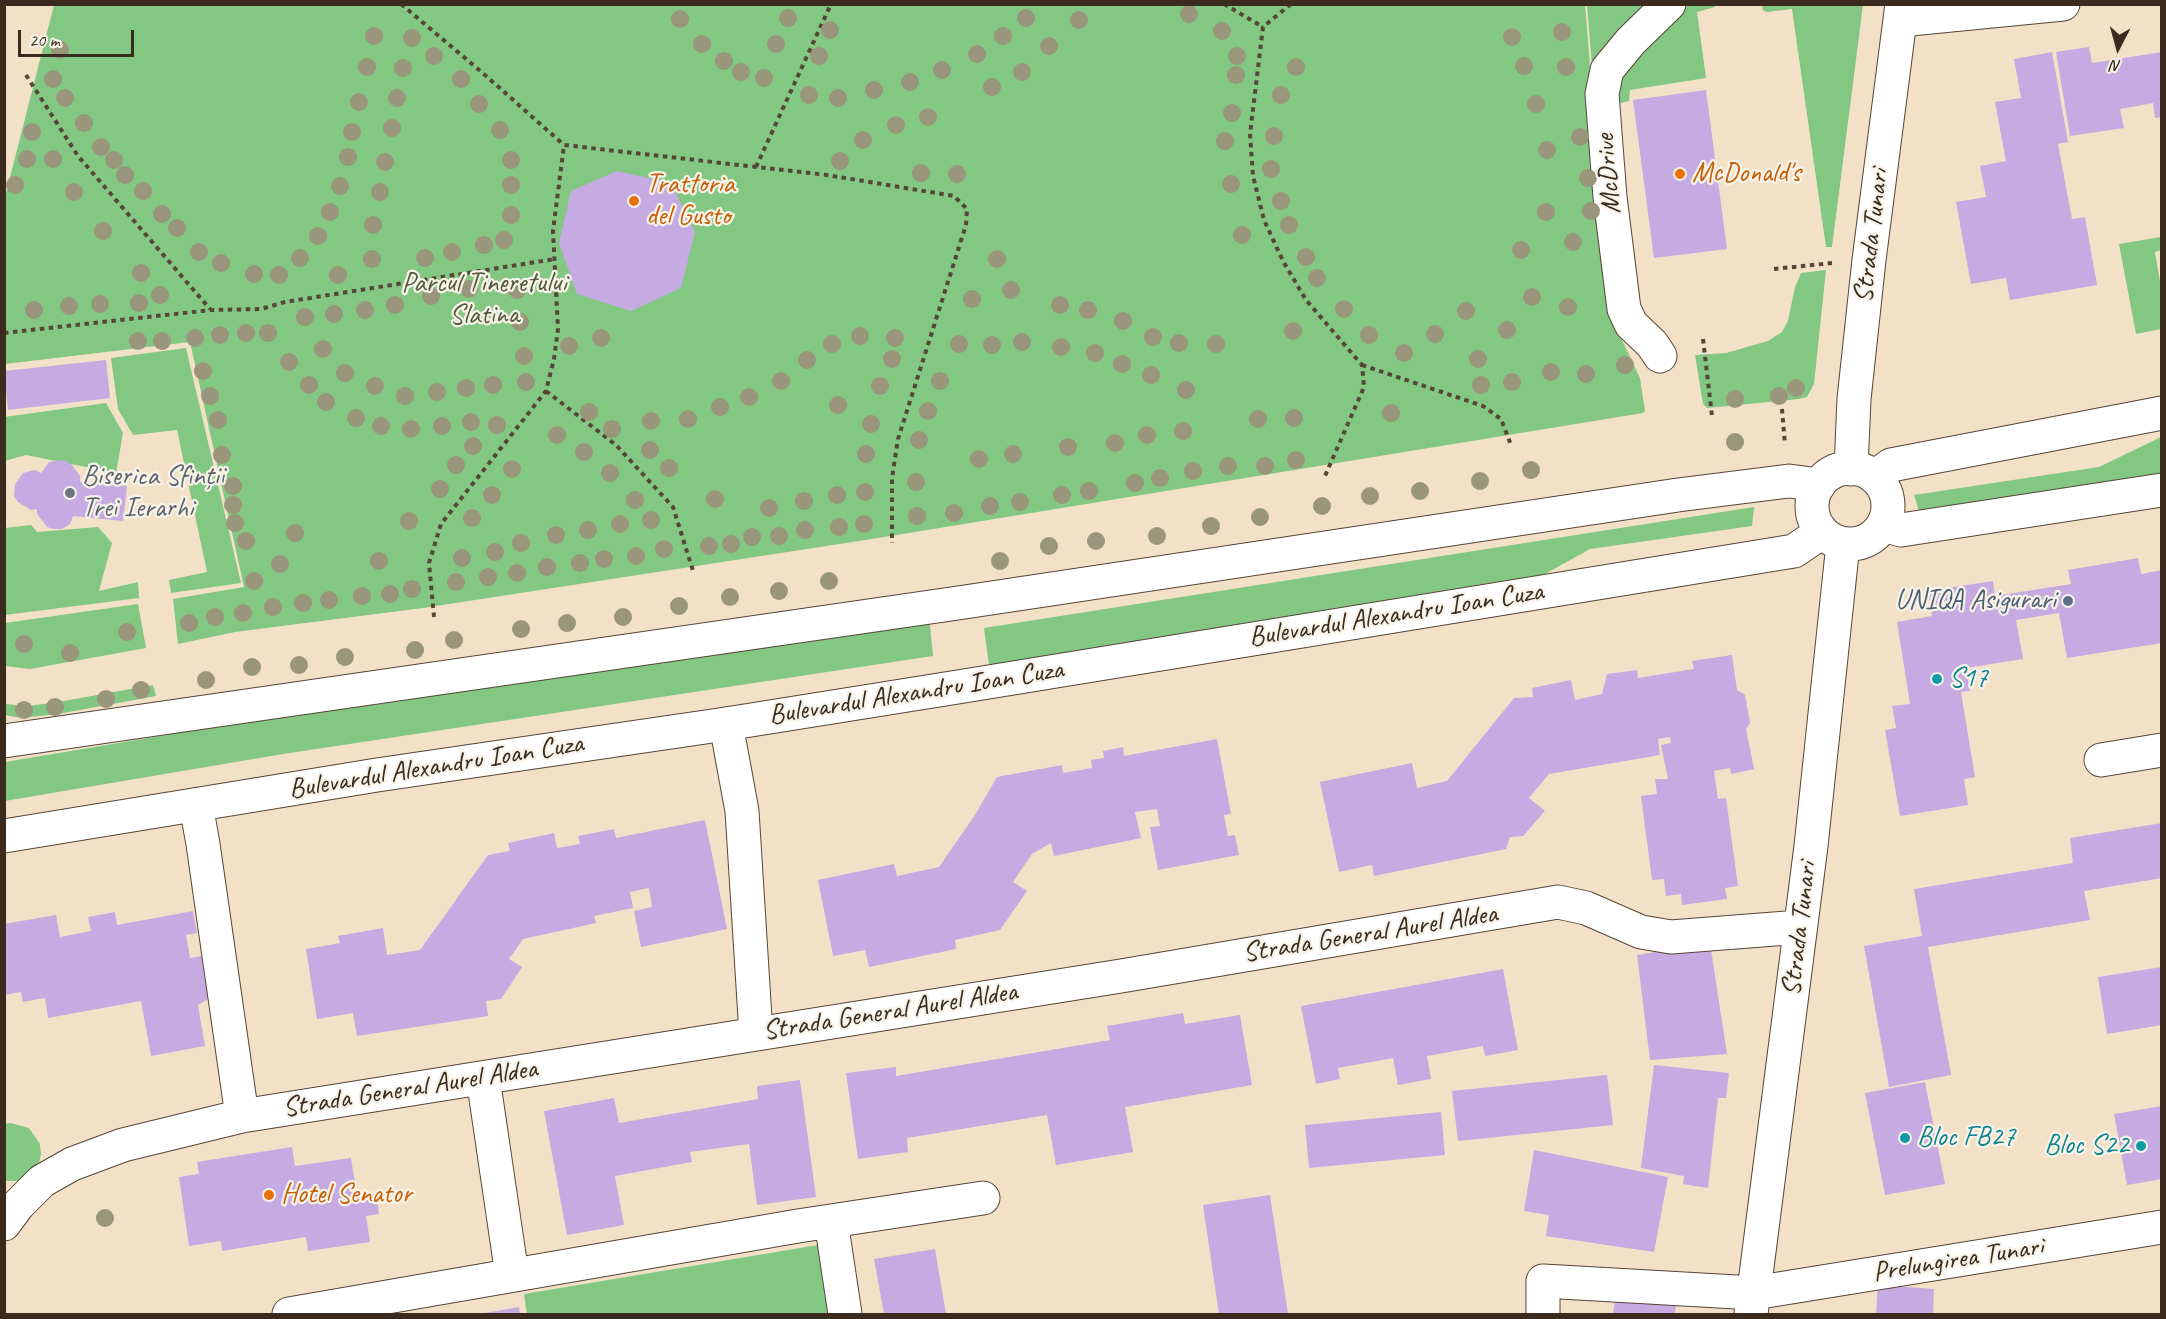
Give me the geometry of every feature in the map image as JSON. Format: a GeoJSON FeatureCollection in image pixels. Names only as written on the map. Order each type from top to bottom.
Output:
{"type":"FeatureCollection","features":[{"type":"Feature","properties":{"kind":"street","name":"McDrive"},"geometry":{"type":"LineString","coordinates":[[1660,356],[1652,344],[1631,324],[1624,309],[1610,197],[1602,94],[1607,70],[1631,41],[1669,4]]}},
{"type":"Feature","properties":{"kind":"street"},"geometry":{"type":"LineString","coordinates":[[1901,12],[2063,4]]}},
{"type":"Feature","properties":{"kind":"street","name":"Strada Tunari"},"geometry":{"type":"LineString","coordinates":[[1862,473],[1854,399],[1869,260],[1901,12]]}},
{"type":"Feature","properties":{"kind":"street"},"geometry":{"type":"LineString","coordinates":[[1862,473],[1886,491],[1887,517],[1872,538],[1859,543],[1833,538],[1817,526],[1812,503],[1815,491],[1831,473],[1862,473],[1891,465],[2162,413]]}},
{"type":"Feature","properties":{"kind":"street"},"geometry":{"type":"LineString","coordinates":[[4,728],[20,739],[982,600],[1678,495],[1789,481],[1819,485]]}},
{"type":"Feature","properties":{"kind":"street"},"geometry":{"type":"LineString","coordinates":[[1883,525],[1901,530],[2162,490]]}},
{"type":"Feature","properties":{"kind":"street","name":"Strada Tunari"},"geometry":{"type":"LineString","coordinates":[[1753,1304],[1811,846],[1833,538]]}},
{"type":"Feature","properties":{"kind":"street","name":"Bulevardul Alexandru Ioan Cuza"},"geometry":{"type":"LineString","coordinates":[[4,836],[377,775],[726,724],[1794,551],[1833,538]]}},
{"type":"Feature","properties":{"kind":"street"},"geometry":{"type":"LineString","coordinates":[[726,724],[742,811],[756,1034]]}},
{"type":"Feature","properties":{"kind":"street"},"geometry":{"type":"LineString","coordinates":[[2101,760],[2162,750]]}},
{"type":"Feature","properties":{"kind":"street"},"geometry":{"type":"LineString","coordinates":[[196,805],[242,1116]]}},
{"type":"Feature","properties":{"kind":"street","name":"Strada General Aurel Aldea"},"geometry":{"type":"LineString","coordinates":[[4,1224],[18,1205],[42,1181],[72,1164],[123,1145],[242,1116],[1121,976],[1558,902],[1586,908],[1641,932],[1671,937],[1800,927]]}},
{"type":"Feature","properties":{"kind":"street"},"geometry":{"type":"LineString","coordinates":[[483,1078],[512,1275]]}},
{"type":"Feature","properties":{"kind":"street"},"geometry":{"type":"LineString","coordinates":[[289,1314],[831,1221],[983,1198]]}},
{"type":"Feature","properties":{"kind":"street"},"geometry":{"type":"LineString","coordinates":[[831,1221],[845,1314]]}},
{"type":"Feature","properties":{"kind":"street","name":"Prelungirea Tunari"},"geometry":{"type":"LineString","coordinates":[[1544,1314],[1544,1281],[1753,1304],[2162,1227]]}},
{"type":"Feature","properties":{"kind":"path"},"geometry":{"type":"LineString","coordinates":[[401,4],[564,145],[826,175],[954,196],[967,209],[966,225],[898,439],[892,478],[892,543]]}},
{"type":"Feature","properties":{"kind":"path"},"geometry":{"type":"LineString","coordinates":[[756,167],[831,4]]}},
{"type":"Feature","properties":{"kind":"path"},"geometry":{"type":"LineString","coordinates":[[1224,4],[1263,27]]}},
{"type":"Feature","properties":{"kind":"path"},"geometry":{"type":"LineString","coordinates":[[1291,4],[1263,27],[1250,134],[1253,176],[1264,220],[1283,261],[1306,300],[1362,364],[1483,406],[1502,419],[1511,445]]}},
{"type":"Feature","properties":{"kind":"path"},"geometry":{"type":"LineString","coordinates":[[26,75],[78,156],[211,310]]}},
{"type":"Feature","properties":{"kind":"path"},"geometry":{"type":"LineString","coordinates":[[434,616],[429,563],[441,524],[546,391],[558,329],[553,231],[564,145]]}},
{"type":"Feature","properties":{"kind":"path"},"geometry":{"type":"LineString","coordinates":[[4,333],[211,310],[261,309],[285,302],[555,259]]}},
{"type":"Feature","properties":{"kind":"path"},"geometry":{"type":"LineString","coordinates":[[1774,269],[1869,260]]}},
{"type":"Feature","properties":{"kind":"path"},"geometry":{"type":"LineString","coordinates":[[1703,339],[1712,416]]}},
{"type":"Feature","properties":{"kind":"path"},"geometry":{"type":"LineString","coordinates":[[1325,476],[1364,387],[1362,364]]}},
{"type":"Feature","properties":{"kind":"path"},"geometry":{"type":"LineString","coordinates":[[546,391],[616,445],[673,507],[694,574]]}},
{"type":"Feature","properties":{"kind":"green space","name":"Parcul Tineretului Slatina"},"geometry":{"type":"Polygon","coordinates":[[[1585,4],[1609,299],[1613,321],[1640,378],[1645,411],[1643,413],[872,539],[423,608],[235,632],[178,644],[173,599],[244,587],[190,342],[5,364],[5,197],[54,5],[1585,4]]]}},
{"type":"Feature","properties":{"kind":"green space"},"geometry":{"type":"Polygon","coordinates":[[[1587,5],[1649,5],[1593,78],[1587,5]]]}},
{"type":"Feature","properties":{"kind":"green space"},"geometry":{"type":"Polygon","coordinates":[[[1680,5],[1715,5],[1715,7],[1697,12],[1706,78],[1630,90],[1629,101],[1613,105],[1614,80],[1680,5]]]}},
{"type":"Feature","properties":{"kind":"green space"},"geometry":{"type":"Polygon","coordinates":[[[1762,5],[1863,5],[1832,247],[1826,247],[1792,9],[1767,12],[1763,10],[1762,5]]]}},
{"type":"Feature","properties":{"kind":"green space"},"geometry":{"type":"Polygon","coordinates":[[[2161,237],[2161,250],[2155,252],[2161,288],[2161,329],[2136,334],[2119,244],[2161,237]]]}},
{"type":"Feature","properties":{"kind":"green space"},"geometry":{"type":"Polygon","coordinates":[[[1826,270],[1814,384],[1807,397],[1707,408],[1703,404],[1695,355],[1726,353],[1768,341],[1782,332],[1788,321],[1795,287],[1801,273],[1826,270]]]}},
{"type":"Feature","properties":{"kind":"green space"},"geometry":{"type":"Polygon","coordinates":[[[186,348],[241,583],[171,593],[169,580],[207,572],[177,430],[133,435],[118,409],[111,358],[186,348]]]}},
{"type":"Feature","properties":{"kind":"green space"},"geometry":{"type":"Polygon","coordinates":[[[106,403],[123,433],[116,473],[26,455],[5,461],[4,417],[106,403]]]}},
{"type":"Feature","properties":{"kind":"green space"},"geometry":{"type":"Polygon","coordinates":[[[2161,437],[2161,473],[1919,511],[1914,495],[2099,467],[2161,437]]]}},
{"type":"Feature","properties":{"kind":"green space"},"geometry":{"type":"Polygon","coordinates":[[[1754,507],[1752,526],[1590,549],[1545,574],[989,665],[984,628],[1754,507]]]}},
{"type":"Feature","properties":{"kind":"green space"},"geometry":{"type":"Polygon","coordinates":[[[31,525],[37,532],[98,527],[112,543],[99,591],[138,582],[139,598],[5,615],[5,528],[31,525]]]}},
{"type":"Feature","properties":{"kind":"green space"},"geometry":{"type":"Polygon","coordinates":[[[138,604],[146,648],[30,669],[5,666],[5,623],[138,604]]]}},
{"type":"Feature","properties":{"kind":"green space"},"geometry":{"type":"Polygon","coordinates":[[[929,616],[933,656],[283,754],[5,801],[5,762],[483,682],[929,616]]]}},
{"type":"Feature","properties":{"kind":"green space"},"geometry":{"type":"Polygon","coordinates":[[[153,685],[156,696],[58,714],[21,718],[5,715],[5,704],[28,706],[153,685]]]}},
{"type":"Feature","properties":{"kind":"green space"},"geometry":{"type":"Polygon","coordinates":[[[11,1123],[29,1128],[40,1144],[39,1163],[27,1177],[18,1181],[5,1180],[4,1124],[11,1123]]]}},
{"type":"Feature","properties":{"kind":"green space"},"geometry":{"type":"Polygon","coordinates":[[[818,1245],[830,1314],[527,1314],[524,1294],[818,1245]]]}},
{"type":"Feature","properties":{"kind":"building"},"geometry":{"type":"Polygon","coordinates":[[[2089,47],[2092,63],[2162,52],[2162,117],[2155,118],[2153,103],[2120,109],[2124,128],[2070,136],[2056,52],[2089,47]]]}},
{"type":"Feature","properties":{"kind":"building"},"geometry":{"type":"Polygon","coordinates":[[[2052,52],[2068,142],[2058,144],[2072,219],[2085,217],[2097,285],[2010,300],[2006,278],[1971,284],[1956,202],[1986,197],[1980,166],[2006,161],[1995,102],[2021,98],[2014,59],[2052,52]]]}},
{"type":"Feature","properties":{"kind":"building","name":"McDonald's"},"geometry":{"type":"Polygon","coordinates":[[[1706,90],[1727,249],[1654,258],[1633,100],[1706,90]]]}},
{"type":"Feature","properties":{"kind":"building"},"geometry":{"type":"Polygon","coordinates":[[[617,171],[671,183],[695,232],[681,288],[631,311],[577,294],[559,243],[571,191],[617,171]]]}},
{"type":"Feature","properties":{"kind":"building"},"geometry":{"type":"Polygon","coordinates":[[[106,360],[110,398],[8,410],[4,371],[106,360]]]}},
{"type":"Feature","properties":{"kind":"building","name":"Biserica Sfinții Trei Ierarhi"},"geometry":{"type":"Polygon","coordinates":[[[60,460],[72,465],[80,476],[80,482],[127,486],[123,521],[73,516],[70,524],[62,529],[54,529],[47,527],[37,514],[37,509],[31,510],[18,502],[14,496],[15,484],[23,473],[35,470],[41,473],[49,462],[60,460]]]}},
{"type":"Feature","properties":{"kind":"building","name":"S17"},"geometry":{"type":"Polygon","coordinates":[[[2138,558],[2141,574],[2162,570],[2162,643],[2067,658],[2059,613],[2016,620],[2023,659],[1966,668],[1970,691],[1961,692],[1975,777],[1964,779],[1968,805],[1900,816],[1885,730],[1896,728],[1892,706],[1910,704],[1897,622],[1932,616],[1928,591],[1993,581],[1995,596],[2071,584],[2068,570],[2138,558]]]}},
{"type":"Feature","properties":{"kind":"building"},"geometry":{"type":"Polygon","coordinates":[[[1732,655],[1737,690],[1745,695],[1750,723],[1746,729],[1754,769],[1731,774],[1730,768],[1714,771],[1718,799],[1726,798],[1738,886],[1725,888],[1727,899],[1682,905],[1681,894],[1666,896],[1664,879],[1652,880],[1641,796],[1657,794],[1655,779],[1668,779],[1661,745],[1671,743],[1670,737],[1658,739],[1660,755],[1549,774],[1529,798],[1545,811],[1523,836],[1510,837],[1506,849],[1374,876],[1372,865],[1339,872],[1320,782],[1412,763],[1417,788],[1447,781],[1514,698],[1533,697],[1532,688],[1571,680],[1575,700],[1602,694],[1607,674],[1637,670],[1638,678],[1694,669],[1692,661],[1732,655]]]}},
{"type":"Feature","properties":{"kind":"building"},"geometry":{"type":"Polygon","coordinates":[[[1217,739],[1231,814],[1224,815],[1228,836],[1235,835],[1239,855],[1158,870],[1150,827],[1160,826],[1157,809],[1135,812],[1141,838],[1054,856],[1051,843],[1032,854],[1013,882],[1027,891],[1000,930],[955,940],[956,949],[869,967],[865,950],[833,956],[818,880],[894,864],[897,876],[939,867],[975,815],[997,777],[1062,765],[1063,773],[1092,768],[1091,760],[1104,758],[1103,751],[1123,747],[1124,756],[1217,739]]]}},
{"type":"Feature","properties":{"kind":"building"},"geometry":{"type":"Polygon","coordinates":[[[705,820],[727,929],[641,947],[634,911],[652,907],[649,888],[630,892],[633,908],[594,916],[596,923],[523,939],[509,959],[522,967],[501,999],[486,1001],[488,1016],[357,1036],[353,1013],[317,1019],[306,949],[340,943],[338,936],[383,928],[387,955],[420,950],[488,855],[510,851],[508,843],[554,833],[557,848],[580,844],[578,836],[614,829],[616,838],[705,820]]]}},
{"type":"Feature","properties":{"kind":"building"},"geometry":{"type":"Polygon","coordinates":[[[2162,823],[2162,878],[2084,891],[2090,920],[1928,947],[1951,1075],[1889,1087],[1864,946],[1922,936],[1914,889],[2073,863],[2070,838],[2162,823]]]}},
{"type":"Feature","properties":{"kind":"building"},"geometry":{"type":"Polygon","coordinates":[[[193,911],[197,933],[186,935],[190,958],[202,956],[210,998],[198,1005],[205,1046],[151,1056],[141,1001],[48,1018],[45,998],[23,1002],[21,992],[4,995],[4,924],[56,915],[60,937],[91,931],[88,917],[115,912],[117,925],[193,911]]]}},
{"type":"Feature","properties":{"kind":"building"},"geometry":{"type":"Polygon","coordinates":[[[1710,943],[1727,1054],[1650,1060],[1637,955],[1710,943]]]}},
{"type":"Feature","properties":{"kind":"building"},"geometry":{"type":"Polygon","coordinates":[[[2162,967],[2162,1025],[2107,1034],[2098,977],[2162,967]]]}},
{"type":"Feature","properties":{"kind":"building"},"geometry":{"type":"Polygon","coordinates":[[[1503,969],[1518,1050],[1485,1056],[1483,1046],[1427,1056],[1431,1079],[1398,1085],[1393,1058],[1338,1068],[1340,1079],[1316,1084],[1301,1006],[1503,969]]]}},
{"type":"Feature","properties":{"kind":"building"},"geometry":{"type":"Polygon","coordinates":[[[1183,1013],[1185,1024],[1240,1015],[1252,1085],[1125,1107],[1133,1152],[1056,1165],[1047,1115],[907,1138],[908,1152],[858,1159],[846,1073],[896,1067],[896,1076],[1110,1040],[1107,1026],[1183,1013]]]}},
{"type":"Feature","properties":{"kind":"building"},"geometry":{"type":"Polygon","coordinates":[[[1654,1065],[1729,1073],[1726,1098],[1718,1098],[1708,1188],[1683,1184],[1684,1176],[1641,1168],[1654,1065]]]}},
{"type":"Feature","properties":{"kind":"building"},"geometry":{"type":"Polygon","coordinates":[[[1607,1075],[1613,1125],[1458,1141],[1452,1091],[1607,1075]]]}},
{"type":"Feature","properties":{"kind":"building"},"geometry":{"type":"Polygon","coordinates":[[[800,1080],[816,1197],[757,1205],[749,1144],[690,1152],[692,1162],[615,1176],[624,1225],[567,1235],[544,1111],[614,1098],[619,1123],[758,1099],[757,1086],[800,1080]]]}},
{"type":"Feature","properties":{"kind":"building","name":"Bloc FB27"},"geometry":{"type":"Polygon","coordinates":[[[1925,1082],[1945,1184],[1885,1195],[1865,1093],[1925,1082]]]}},
{"type":"Feature","properties":{"kind":"building","name":"Bloc S22"},"geometry":{"type":"Polygon","coordinates":[[[2162,1106],[2162,1179],[2127,1185],[2114,1114],[2162,1106]]]}},
{"type":"Feature","properties":{"kind":"building"},"geometry":{"type":"Polygon","coordinates":[[[1441,1112],[1445,1155],[1309,1168],[1305,1125],[1441,1112]]]}},
{"type":"Feature","properties":{"kind":"building"},"geometry":{"type":"Polygon","coordinates":[[[292,1147],[295,1166],[351,1158],[357,1196],[376,1193],[379,1214],[366,1216],[370,1242],[308,1251],[306,1237],[222,1251],[221,1241],[189,1246],[179,1177],[199,1174],[197,1162],[292,1147]]]}},
{"type":"Feature","properties":{"kind":"building"},"geometry":{"type":"Polygon","coordinates":[[[1534,1150],[1668,1177],[1654,1252],[1546,1236],[1549,1215],[1524,1211],[1534,1150]]]}},
{"type":"Feature","properties":{"kind":"building"},"geometry":{"type":"Polygon","coordinates":[[[1270,1195],[1288,1314],[1219,1314],[1203,1205],[1270,1195]]]}},
{"type":"Feature","properties":{"kind":"building"},"geometry":{"type":"Polygon","coordinates":[[[935,1249],[946,1314],[884,1314],[874,1259],[935,1249]]]}},
{"type":"Feature","properties":{"kind":"building"},"geometry":{"type":"Polygon","coordinates":[[[1878,1285],[1934,1289],[1933,1314],[1876,1314],[1878,1285]]]}},
{"type":"Feature","properties":{"kind":"building"},"geometry":{"type":"Polygon","coordinates":[[[1615,1299],[1676,1305],[1675,1314],[1613,1314],[1615,1299]]]}},
{"type":"Feature","properties":{"kind":"building"},"geometry":{"type":"Polygon","coordinates":[[[519,1307],[520,1314],[485,1314],[485,1313],[519,1307]]]}},
{"type":"Feature","properties":{"kind":"place","name":"McDonald's"},"geometry":{"type":"Point","coordinates":[1680,174]}},
{"type":"Feature","properties":{"kind":"place","name":"Trattoria del Gusto"},"geometry":{"type":"Point","coordinates":[634,201]}},
{"type":"Feature","properties":{"kind":"place","name":"Biserica Sfinții Trei Ierarhi"},"geometry":{"type":"Point","coordinates":[70,493]}},
{"type":"Feature","properties":{"kind":"place","name":"UNIQA Asigurari"},"geometry":{"type":"Point","coordinates":[2068,601]}},
{"type":"Feature","properties":{"kind":"place","name":"S17"},"geometry":{"type":"Point","coordinates":[1937,679]}},
{"type":"Feature","properties":{"kind":"place","name":"Bloc FB27"},"geometry":{"type":"Point","coordinates":[1905,1138]}},
{"type":"Feature","properties":{"kind":"place","name":"Bloc S22"},"geometry":{"type":"Point","coordinates":[2141,1146]}},
{"type":"Feature","properties":{"kind":"place","name":"Hotel Senator"},"geometry":{"type":"Point","coordinates":[269,1195]}}]}
